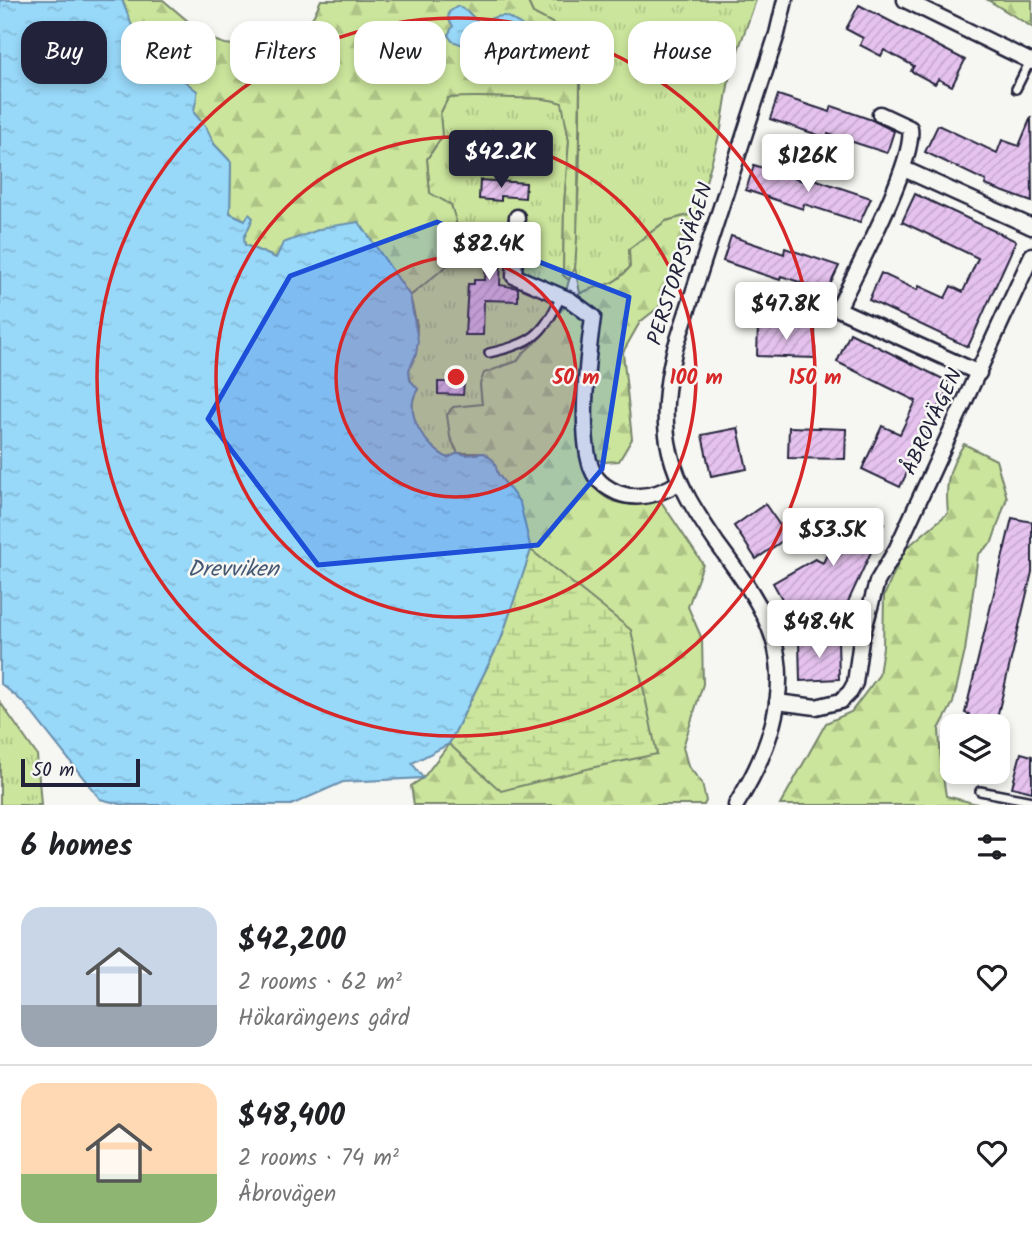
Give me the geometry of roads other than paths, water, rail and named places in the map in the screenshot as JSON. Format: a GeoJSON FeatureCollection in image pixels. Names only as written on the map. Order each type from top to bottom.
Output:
{"type":"FeatureCollection","features":[{"type":"Feature","properties":{"kind":"street","name":"PERSTORPSVÄGEN"},"geometry":{"type":"LineString","coordinates":[[736,805],[760,764],[771,734],[777,702],[777,653],[764,615],[698,515],[680,482],[670,454],[665,414],[667,384],[674,352],[773,47],[785,0]]}},
{"type":"Feature","properties":{"kind":"street"},"geometry":{"type":"LineString","coordinates":[[905,0],[1031,62]]}},
{"type":"Feature","properties":{"kind":"street"},"geometry":{"type":"LineString","coordinates":[[880,114],[910,128],[912,139],[904,169],[838,309],[979,373]]}},
{"type":"Feature","properties":{"kind":"street"},"geometry":{"type":"LineString","coordinates":[[904,169],[1032,228]]}},
{"type":"Feature","properties":{"kind":"street"},"geometry":{"type":"LineString","coordinates":[[517,217],[514,276],[570,300],[593,317],[588,352],[585,421],[589,454],[596,477],[611,490],[625,495],[655,494],[680,482]]}},
{"type":"Feature","properties":{"kind":"street","name":"ÅBROVÄGEN"},"geometry":{"type":"LineString","coordinates":[[777,702],[816,708],[841,701],[850,692],[855,683],[861,640],[877,582],[897,548],[1032,255]]}},
{"type":"Feature","properties":{"kind":"lane"},"geometry":{"type":"LineString","coordinates":[[1016,89],[1031,62]]}},
{"type":"Feature","properties":{"kind":"lane"},"geometry":{"type":"LineString","coordinates":[[489,354],[509,349],[543,330],[561,296]]}},
{"type":"Feature","properties":{"kind":"lane"},"geometry":{"type":"LineString","coordinates":[[980,791],[1032,801]]}},
{"type":"Feature","properties":{"kind":"water","name":"Drevviken"},"geometry":{"type":"Polygon","coordinates":[[[0,0],[122,0],[130,21],[121,21],[121,84],[188,84],[197,91],[194,113],[206,127],[214,144],[231,162],[230,213],[245,220],[249,214],[253,218],[244,238],[245,245],[276,258],[283,243],[326,227],[359,222],[410,296],[418,341],[409,370],[410,380],[418,389],[413,408],[418,428],[431,446],[448,458],[458,453],[484,453],[494,461],[498,474],[520,503],[531,550],[501,639],[449,744],[412,763],[423,778],[343,782],[291,805],[124,805],[100,799],[24,703],[0,683],[0,0]]]}},
{"type":"Feature","properties":{"kind":"water"},"geometry":{"type":"Polygon","coordinates":[[[458,6],[477,21],[460,21],[460,44],[452,41],[448,35],[453,26],[448,19],[449,12],[458,6]]]}},
{"type":"Feature","properties":{"kind":"water"},"geometry":{"type":"Polygon","coordinates":[[[501,16],[515,21],[477,21],[501,16]]]}}]}
